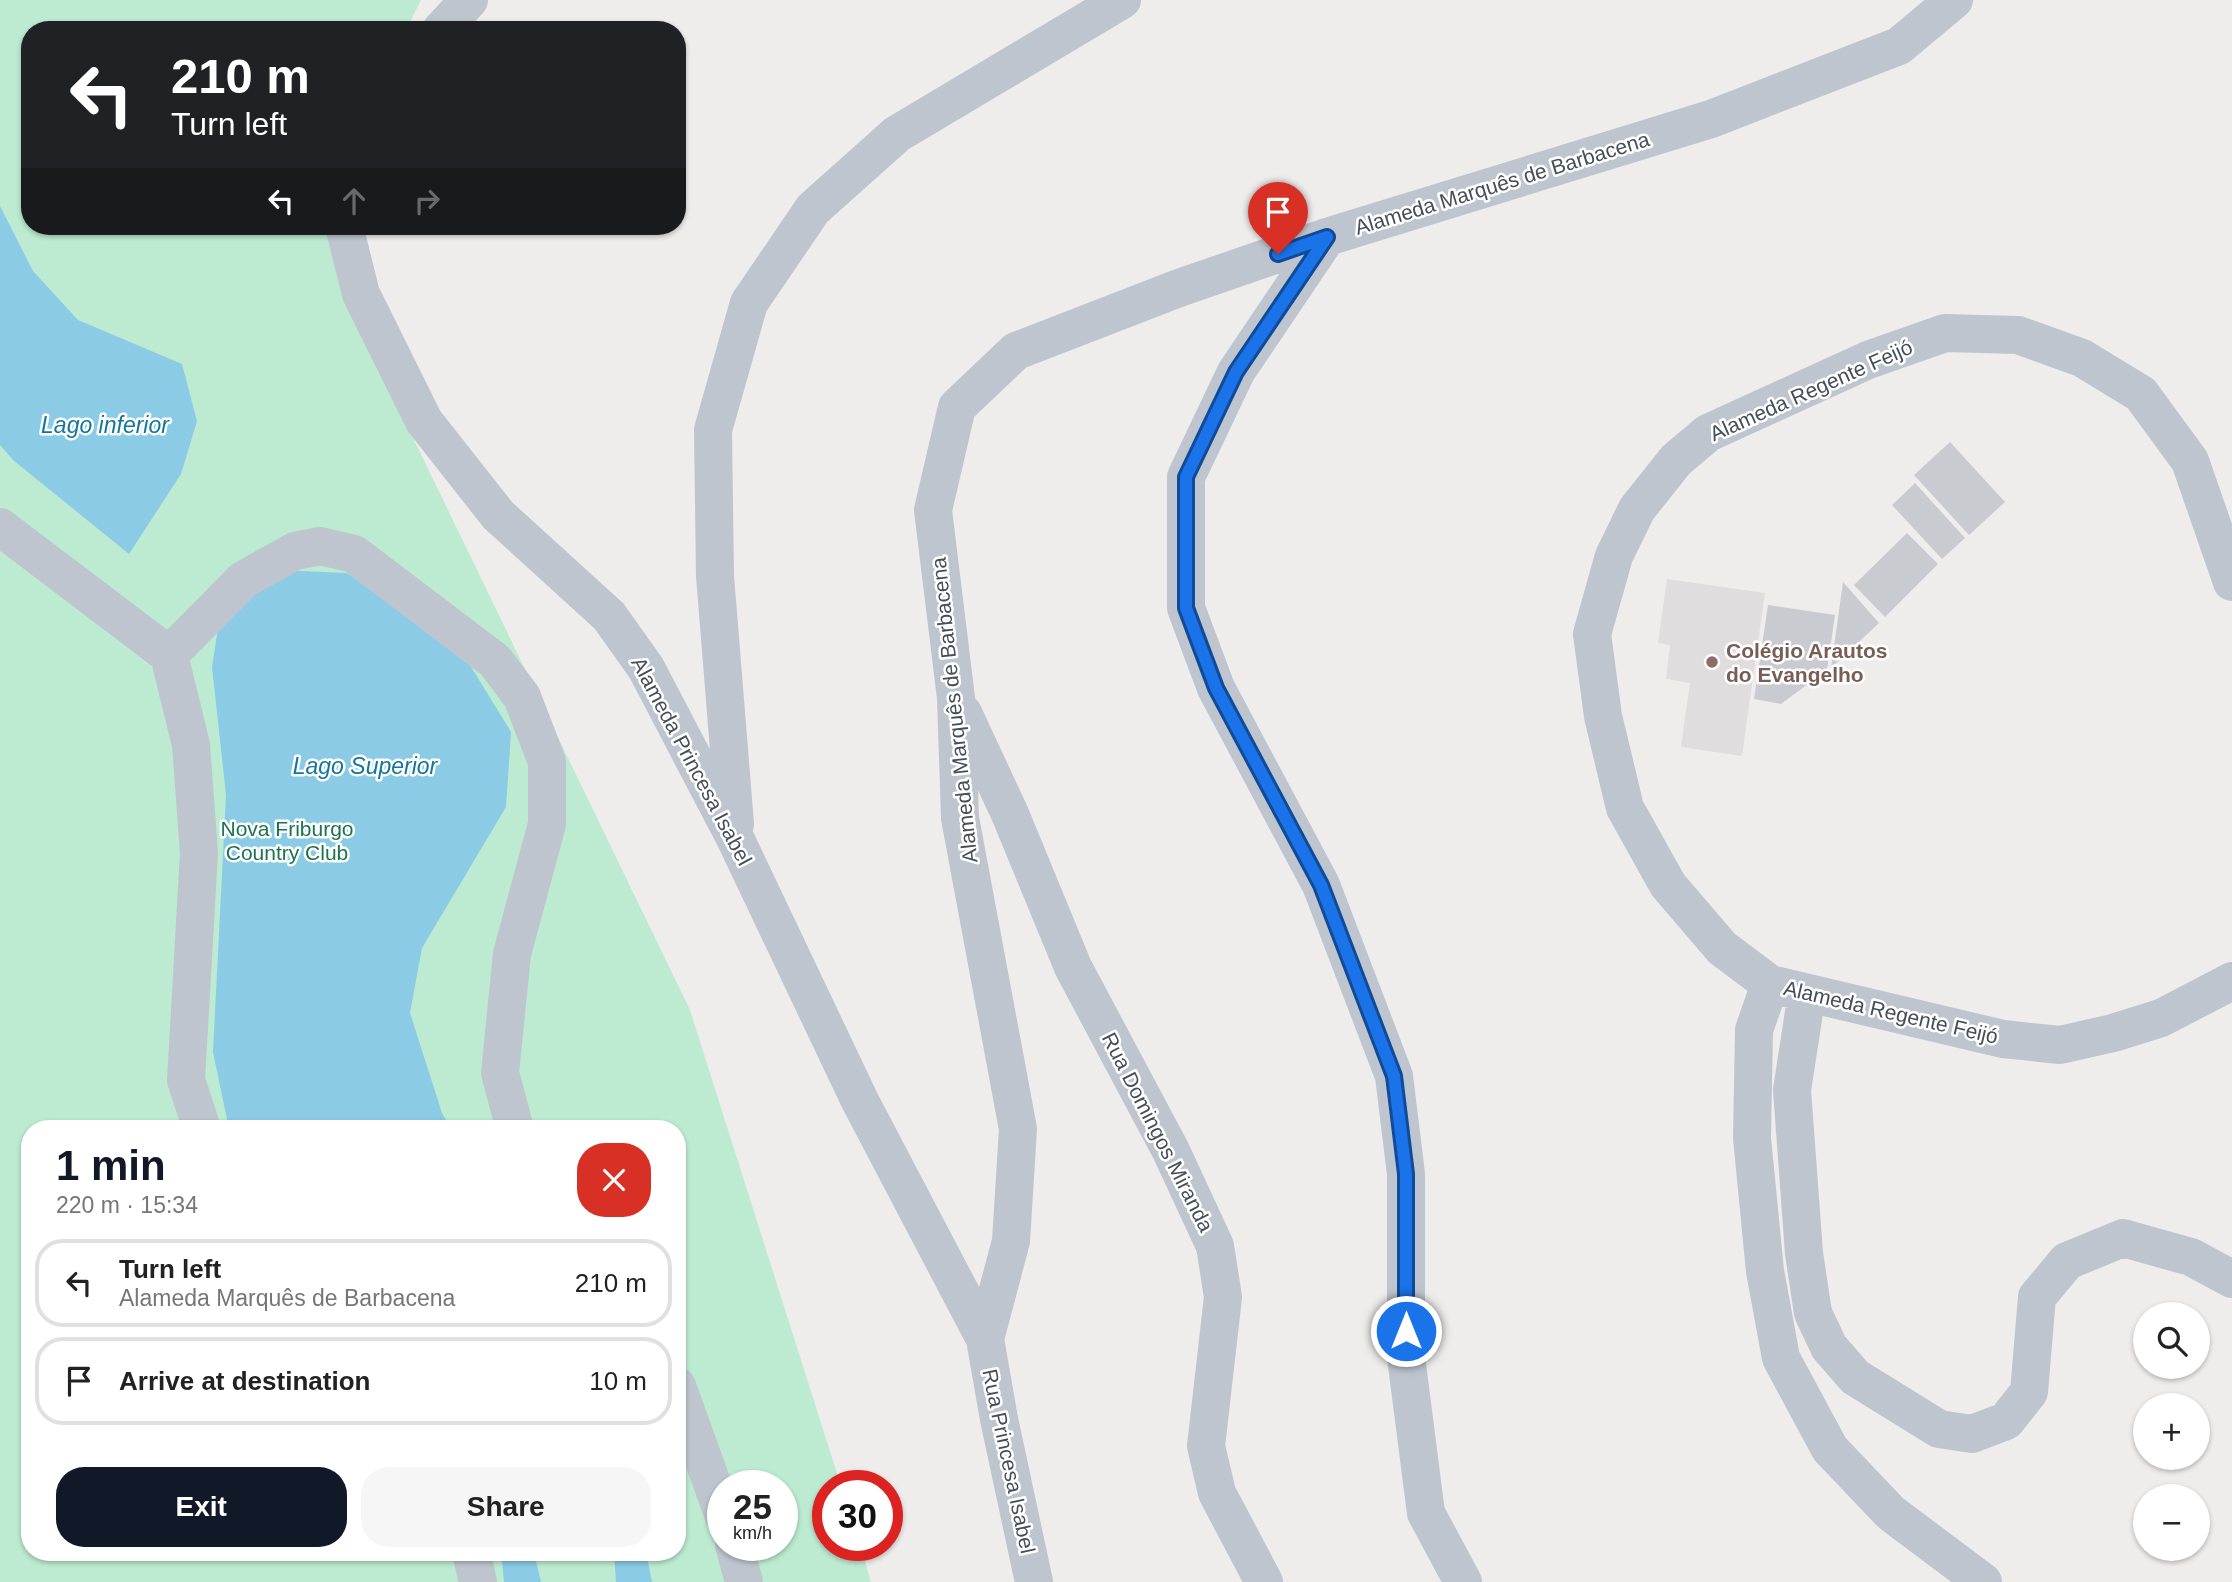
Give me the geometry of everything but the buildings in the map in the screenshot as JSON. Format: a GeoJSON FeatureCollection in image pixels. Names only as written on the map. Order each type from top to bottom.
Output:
{"type":"FeatureCollection","features":[{"type":"Feature","properties":{"kind":"street"},"geometry":{"type":"LineString","coordinates":[[449,21],[469,0]]}},
{"type":"Feature","properties":{"kind":"street"},"geometry":{"type":"LineString","coordinates":[[736,840],[715,576],[713,430],[749,303],[813,209],[897,134],[1122,0]]}},
{"type":"Feature","properties":{"kind":"street","name":"Alameda Marquês de Barbacena"},"geometry":{"type":"LineString","coordinates":[[985,1339],[1012,1241],[1018,1129],[960,818],[956,698],[933,510],[957,407],[1016,351],[1180,288],[1327,237],[1711,119],[1899,46],[1954,0]]}},
{"type":"Feature","properties":{"kind":"street","name":"Alameda Princesa Isabel"},"geometry":{"type":"LineString","coordinates":[[346,235],[361,294],[424,421],[498,515],[608,617],[646,668],[736,840],[860,1101],[985,1339]]}},
{"type":"Feature","properties":{"kind":"street"},"geometry":{"type":"LineString","coordinates":[[1327,237],[1236,372],[1186,477],[1186,608],[1216,688],[1321,885],[1394,1076],[1406,1174],[1406,1357],[1426,1513],[1464,1582]]}},
{"type":"Feature","properties":{"kind":"street","name":"Alameda Regente Feijó"},"geometry":{"type":"LineString","coordinates":[[2232,582],[2190,461],[2141,394],[2081,358],[2018,335],[1945,333],[1868,360],[1708,433],[1684,453],[1637,509],[1614,556],[1592,634],[1603,716],[1625,808],[1668,885],[1722,948],[1770,984],[2003,1039],[2060,1045],[2161,1018],[2232,981]]}},
{"type":"Feature","properties":{"kind":"street"},"geometry":{"type":"LineString","coordinates":[[0,527],[169,655],[192,758],[199,853],[186,1080],[199,1120]]}},
{"type":"Feature","properties":{"kind":"street"},"geometry":{"type":"LineString","coordinates":[[169,655],[243,580],[295,551],[320,546],[354,554],[495,661],[522,697],[547,762],[547,824],[512,954],[500,1073],[513,1120]]}},
{"type":"Feature","properties":{"kind":"street","name":"Rua Domingos Miranda"},"geometry":{"type":"LineString","coordinates":[[956,698],[1010,814],[1073,967],[1171,1151],[1215,1246],[1223,1297],[1206,1446],[1217,1493],[1264,1582]]}},
{"type":"Feature","properties":{"kind":"street"},"geometry":{"type":"LineString","coordinates":[[1770,984],[1755,1030],[1752,1138],[1765,1271],[1781,1358],[1830,1449],[1891,1513],[1983,1582]]}},
{"type":"Feature","properties":{"kind":"street"},"geometry":{"type":"LineString","coordinates":[[1807,993],[1791,1090],[1804,1253],[1813,1313],[1829,1347],[1855,1377],[1865,1384],[1940,1429],[1972,1434],[2006,1421],[2029,1392],[2037,1297],[2067,1261],[2123,1238],[2191,1257],[2232,1279]]}},
{"type":"Feature","properties":{"kind":"street","name":"Rua Princesa Isabel"},"geometry":{"type":"LineString","coordinates":[[985,1339],[1034,1582]]}},
{"type":"Feature","properties":{"kind":"street"},"geometry":{"type":"LineString","coordinates":[[686,1411],[707,1470]]}},
{"type":"Feature","properties":{"kind":"street"},"geometry":{"type":"LineString","coordinates":[[473,1561],[478,1582]]}},
{"type":"Feature","properties":{"kind":"street"},"geometry":{"type":"LineString","coordinates":[[738,1561],[744,1582]]}},
{"type":"Feature","properties":{"kind":"shaded area","name":"Colégio Arautos do Evangelho"},"geometry":{"type":"Polygon","coordinates":[[[1667,579],[1765,593],[1742,756],[1681,747],[1690,683],[1666,679],[1670,645],[1658,643],[1667,579]]]}},
{"type":"Feature","properties":{"kind":"green space","name":"Nova Friburgo Country Club"},"geometry":{"type":"Polygon","coordinates":[[[0,0],[421,0],[410,21],[21,21],[21,235],[340,235],[387,384],[690,1010],[836,1470],[812,1470],[812,1561],[865,1561],[871,1582],[0,1582],[0,0]]]}},
{"type":"Feature","properties":{"kind":"water","name":"Lago inferior"},"geometry":{"type":"Polygon","coordinates":[[[0,206],[33,271],[78,320],[182,364],[197,421],[181,474],[129,554],[13,460],[0,445],[0,206]]]}},
{"type":"Feature","properties":{"kind":"water","name":"Lago Superior"},"geometry":{"type":"Polygon","coordinates":[[[277,570],[347,573],[465,657],[511,732],[506,807],[422,948],[410,1013],[446,1120],[227,1120],[213,1052],[226,795],[212,667],[219,622],[277,570]]]}},
{"type":"Feature","properties":{"kind":"water"},"geometry":{"type":"Polygon","coordinates":[[[502,1561],[536,1561],[541,1582],[504,1582],[502,1561]]]}},
{"type":"Feature","properties":{"kind":"water"},"geometry":{"type":"Polygon","coordinates":[[[615,1561],[648,1561],[652,1582],[616,1582],[615,1561]]]}},
{"type":"Feature","properties":{"kind":"place","name":"Colégio Arautos do Evangelho"},"geometry":{"type":"Point","coordinates":[1712,662]}},
{"type":"Feature","properties":{"kind":"route"},"geometry":{"type":"LineString","coordinates":[[1278,254],[1327,237],[1236,372],[1186,477],[1186,608],[1216,688],[1321,885],[1394,1076],[1406,1174],[1406,1331]]}}]}
